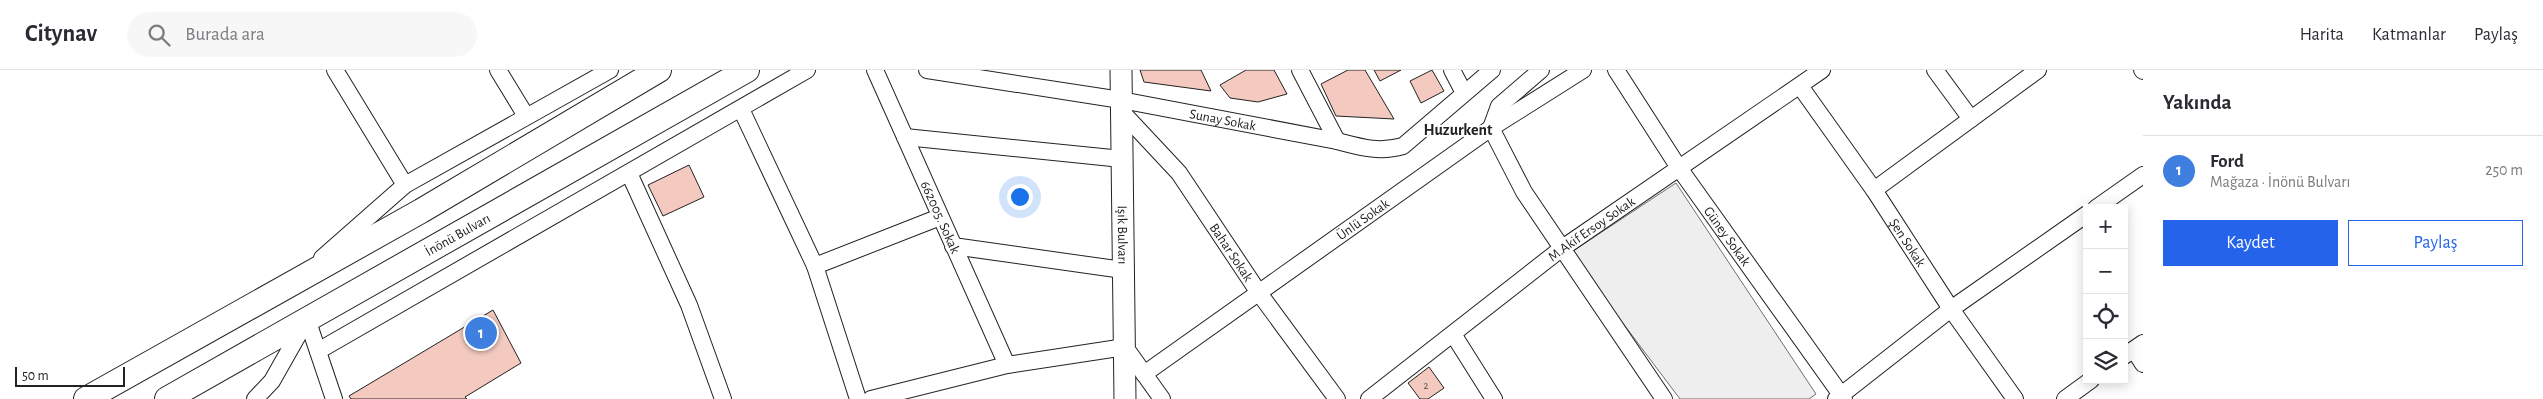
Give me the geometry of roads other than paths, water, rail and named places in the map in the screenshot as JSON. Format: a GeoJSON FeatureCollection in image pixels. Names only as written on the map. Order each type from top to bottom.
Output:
{"type":"FeatureCollection","features":[{"type":"Feature","properties":{"kind":"highway"},"geometry":{"type":"LineString","coordinates":[[86,399],[421,211],[659,70]]}},
{"type":"Feature","properties":{"kind":"highway","name":"İnönü Bulvarı"},"geometry":{"type":"LineString","coordinates":[[167,399],[747,70]]}},
{"type":"Feature","properties":{"kind":"main road","name":"Işık Bulvarı"},"geometry":{"type":"LineString","coordinates":[[1121,70],[1125,399]]}},
{"type":"Feature","properties":{"kind":"street"},"geometry":{"type":"LineString","coordinates":[[335,70],[405,186]]}},
{"type":"Feature","properties":{"kind":"street"},"geometry":{"type":"LineString","coordinates":[[498,70],[526,116]]}},
{"type":"Feature","properties":{"kind":"street"},"geometry":{"type":"LineString","coordinates":[[296,282],[405,186],[610,70]]}},
{"type":"Feature","properties":{"kind":"street"},"geometry":{"type":"LineString","coordinates":[[318,351],[807,70]]}},
{"type":"Feature","properties":{"kind":"street","name":"662005. Sokak"},"geometry":{"type":"LineString","coordinates":[[875,70],[1007,365]]}},
{"type":"Feature","properties":{"kind":"street","name":"Sunay Sokak"},"geometry":{"type":"LineString","coordinates":[[927,70],[1027,78],[1121,105],[1337,141],[1370,149],[1389,150],[1403,146],[1492,70]]}},
{"type":"Feature","properties":{"kind":"street"},"geometry":{"type":"LineString","coordinates":[[1300,70],[1337,141]]}},
{"type":"Feature","properties":{"kind":"street"},"geometry":{"type":"LineString","coordinates":[[1452,70],[1464,93]]}},
{"type":"Feature","properties":{"kind":"street"},"geometry":{"type":"LineString","coordinates":[[1541,70],[1499,106],[1492,128],[1524,192],[1664,399]]}},
{"type":"Feature","properties":{"kind":"street","name":"Ünlü Sokak"},"geometry":{"type":"LineString","coordinates":[[1144,374],[1492,128],[1583,70]]}},
{"type":"Feature","properties":{"kind":"street","name":"Güney Sokak"},"geometry":{"type":"LineString","coordinates":[[1616,70],[1679,168],[1840,398]]}},
{"type":"Feature","properties":{"kind":"street","name":"M.Akif Ersoy Sokak"},"geometry":{"type":"LineString","coordinates":[[1369,399],[1561,249],[1822,70]]}},
{"type":"Feature","properties":{"kind":"street"},"geometry":{"type":"LineString","coordinates":[[1936,70],[1970,119]]}},
{"type":"Feature","properties":{"kind":"street"},"geometry":{"type":"LineString","coordinates":[[1874,190],[2038,70]]}},
{"type":"Feature","properties":{"kind":"street","name":"Şen Sokak"},"geometry":{"type":"LineString","coordinates":[[1800,86],[1874,190],[1951,309],[2015,399]]}},
{"type":"Feature","properties":{"kind":"street","name":"Bahar Sokak"},"geometry":{"type":"LineString","coordinates":[[1121,105],[1179,173],[1258,293],[1337,399]]}},
{"type":"Feature","properties":{"kind":"street"},"geometry":{"type":"LineString","coordinates":[[741,109],[814,266],[858,399]]}},
{"type":"Feature","properties":{"kind":"street"},"geometry":{"type":"LineString","coordinates":[[905,137],[1122,160]]}},
{"type":"Feature","properties":{"kind":"street"},"geometry":{"type":"LineString","coordinates":[[629,173],[689,304],[723,399]]}},
{"type":"Feature","properties":{"kind":"street"},"geometry":{"type":"LineString","coordinates":[[2102,204],[2143,175]]}},
{"type":"Feature","properties":{"kind":"street"},"geometry":{"type":"LineString","coordinates":[[814,266],[940,217]]}},
{"type":"Feature","properties":{"kind":"street"},"geometry":{"type":"LineString","coordinates":[[1840,398],[1951,309],[2083,217]]}},
{"type":"Feature","properties":{"kind":"street"},"geometry":{"type":"LineString","coordinates":[[953,246],[1123,270]]}},
{"type":"Feature","properties":{"kind":"street"},"geometry":{"type":"LineString","coordinates":[[307,319],[334,399]]}},
{"type":"Feature","properties":{"kind":"street"},"geometry":{"type":"LineString","coordinates":[[255,399],[272,381],[307,319]]}},
{"type":"Feature","properties":{"kind":"street"},"geometry":{"type":"LineString","coordinates":[[1453,334],[1494,399]]}},
{"type":"Feature","properties":{"kind":"street"},"geometry":{"type":"LineString","coordinates":[[871,399],[1007,365],[1125,347],[1162,399]]}},
{"type":"Feature","properties":{"kind":"street"},"geometry":{"type":"LineString","coordinates":[[2134,350],[2143,364]]}},
{"type":"Feature","properties":{"kind":"street"},"geometry":{"type":"LineString","coordinates":[[2065,399],[2086,384]]}},
{"type":"Feature","properties":{"kind":"place","name":"Ford"},"geometry":{"type":"Point","coordinates":[481,333]}},
{"type":"Feature","properties":{"kind":"district","name":"Huzurkent"},"geometry":{"type":"Point","coordinates":[1458,129]}}]}
